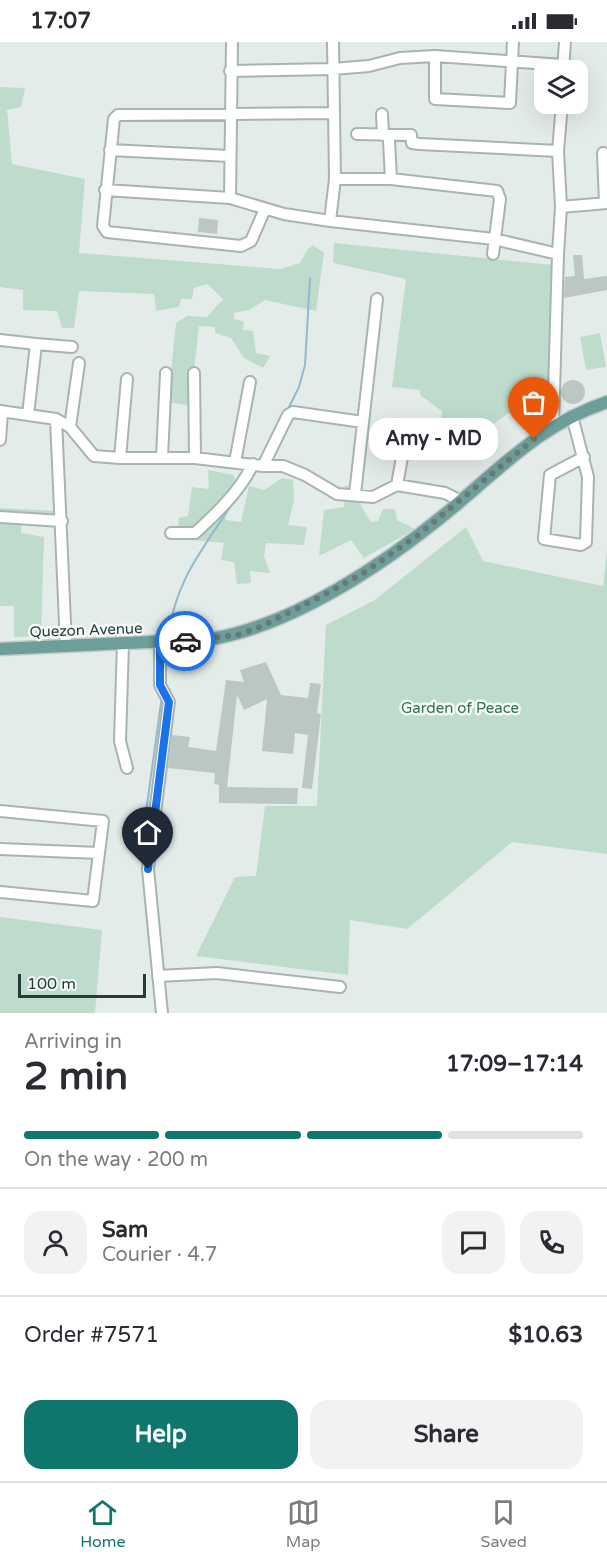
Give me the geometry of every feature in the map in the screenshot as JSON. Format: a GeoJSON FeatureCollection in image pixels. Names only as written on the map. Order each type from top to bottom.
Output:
{"type":"FeatureCollection","features":[{"type":"Feature","properties":{"kind":"main road","name":"Quezon Avenue"},"geometry":{"type":"LineString","coordinates":[[0,650],[160,642],[237,635],[268,623],[365,572],[402,547],[553,426],[607,402]]}},
{"type":"Feature","properties":{"kind":"street"},"geometry":{"type":"LineString","coordinates":[[230,198],[232,42]]}},
{"type":"Feature","properties":{"kind":"street"},"geometry":{"type":"LineString","coordinates":[[330,221],[335,179],[332,113],[333,42]]}},
{"type":"Feature","properties":{"kind":"street"},"geometry":{"type":"LineString","coordinates":[[435,56],[435,99],[510,103],[513,42]]}},
{"type":"Feature","properties":{"kind":"street"},"geometry":{"type":"LineString","coordinates":[[564,60],[565,42]]}},
{"type":"Feature","properties":{"kind":"street"},"geometry":{"type":"LineString","coordinates":[[230,71],[333,69],[369,66],[400,58],[435,56],[534,63]]}},
{"type":"Feature","properties":{"kind":"street"},"geometry":{"type":"LineString","coordinates":[[266,208],[251,241],[241,246],[115,235],[107,232],[103,226],[105,190],[114,119],[118,115],[231,112],[332,113]]}},
{"type":"Feature","properties":{"kind":"street"},"geometry":{"type":"LineString","coordinates":[[382,114],[391,179]]}},
{"type":"Feature","properties":{"kind":"street"},"geometry":{"type":"LineString","coordinates":[[553,426],[561,207],[558,151],[561,114]]}},
{"type":"Feature","properties":{"kind":"street"},"geometry":{"type":"LineString","coordinates":[[357,134],[386,138],[411,135],[412,143],[420,144],[558,151]]}},
{"type":"Feature","properties":{"kind":"street"},"geometry":{"type":"LineString","coordinates":[[110,150],[230,156]]}},
{"type":"Feature","properties":{"kind":"street"},"geometry":{"type":"LineString","coordinates":[[561,207],[606,203],[603,153]]}},
{"type":"Feature","properties":{"kind":"street"},"geometry":{"type":"LineString","coordinates":[[335,179],[391,179],[496,192],[500,199],[493,254]]}},
{"type":"Feature","properties":{"kind":"street"},"geometry":{"type":"LineString","coordinates":[[105,190],[230,198],[330,221],[494,239],[558,254]]}},
{"type":"Feature","properties":{"kind":"street"},"geometry":{"type":"LineString","coordinates":[[355,494],[377,299]]}},
{"type":"Feature","properties":{"kind":"street"},"geometry":{"type":"LineString","coordinates":[[0,340],[72,347]]}},
{"type":"Feature","properties":{"kind":"street"},"geometry":{"type":"LineString","coordinates":[[28,415],[36,344]]}},
{"type":"Feature","properties":{"kind":"street"},"geometry":{"type":"LineString","coordinates":[[70,427],[79,363]]}},
{"type":"Feature","properties":{"kind":"street"},"geometry":{"type":"LineString","coordinates":[[162,457],[166,373]]}},
{"type":"Feature","properties":{"kind":"street"},"geometry":{"type":"LineString","coordinates":[[194,373],[195,458]]}},
{"type":"Feature","properties":{"kind":"street"},"geometry":{"type":"LineString","coordinates":[[120,458],[127,379]]}},
{"type":"Feature","properties":{"kind":"street"},"geometry":{"type":"LineString","coordinates":[[235,462],[250,382]]}},
{"type":"Feature","properties":{"kind":"street"},"geometry":{"type":"LineString","coordinates":[[0,440],[1,411],[56,419],[70,427],[94,456],[195,458],[283,466],[305,475],[337,494],[373,496],[397,485],[445,493],[460,501]]}},
{"type":"Feature","properties":{"kind":"street"},"geometry":{"type":"LineString","coordinates":[[171,533],[195,533],[234,494],[258,465],[288,415],[293,412],[363,422]]}},
{"type":"Feature","properties":{"kind":"street"},"geometry":{"type":"LineString","coordinates":[[572,416],[584,456],[588,477],[586,542],[581,545],[544,539],[550,475],[584,456]]}},
{"type":"Feature","properties":{"kind":"street"},"geometry":{"type":"LineString","coordinates":[[56,419],[66,645]]}},
{"type":"Feature","properties":{"kind":"street"},"geometry":{"type":"LineString","coordinates":[[397,485],[407,430]]}},
{"type":"Feature","properties":{"kind":"street"},"geometry":{"type":"LineString","coordinates":[[0,518],[62,521]]}},
{"type":"Feature","properties":{"kind":"street"},"geometry":{"type":"LineString","coordinates":[[160,642],[160,685],[169,702],[148,869],[162,1013]]}},
{"type":"Feature","properties":{"kind":"street"},"geometry":{"type":"LineString","coordinates":[[123,643],[120,730],[122,755],[127,768]]}},
{"type":"Feature","properties":{"kind":"street"},"geometry":{"type":"LineString","coordinates":[[0,811],[103,821],[93,901],[0,892]]}},
{"type":"Feature","properties":{"kind":"street"},"geometry":{"type":"LineString","coordinates":[[0,849],[99,854]]}},
{"type":"Feature","properties":{"kind":"street"},"geometry":{"type":"LineString","coordinates":[[158,976],[217,973],[340,987]]}},
{"type":"Feature","properties":{"kind":"green space"},"geometry":{"type":"Polygon","coordinates":[[[0,87],[25,88],[21,107],[7,110],[12,164],[85,179],[79,253],[280,269],[300,263],[307,250],[313,245],[324,253],[316,311],[265,300],[249,310],[234,313],[234,319],[244,322],[243,330],[253,331],[256,353],[270,356],[263,368],[244,358],[231,338],[215,333],[215,327],[199,326],[190,406],[168,402],[176,323],[187,316],[207,317],[223,299],[207,284],[194,288],[192,299],[181,299],[179,307],[156,311],[154,294],[79,291],[74,328],[62,328],[57,311],[23,310],[23,290],[0,287],[0,87]]]}},
{"type":"Feature","properties":{"kind":"green space"},"geometry":{"type":"Polygon","coordinates":[[[334,243],[553,265],[549,352],[550,403],[539,401],[538,415],[508,413],[486,430],[441,421],[442,411],[420,395],[420,390],[392,387],[406,279],[333,263],[334,243]]]}},
{"type":"Feature","properties":{"kind":"green space"},"geometry":{"type":"Polygon","coordinates":[[[600,333],[606,367],[586,370],[580,337],[600,333]]]}},
{"type":"Feature","properties":{"kind":"green space"},"geometry":{"type":"Polygon","coordinates":[[[208,470],[234,475],[236,488],[223,510],[226,520],[241,522],[249,486],[264,490],[282,478],[293,480],[294,500],[288,525],[307,527],[304,545],[266,543],[264,556],[270,573],[250,571],[251,583],[237,584],[234,562],[221,560],[224,543],[191,540],[178,529],[179,518],[188,516],[192,487],[209,489],[208,470]]]}},
{"type":"Feature","properties":{"kind":"green space"},"geometry":{"type":"Polygon","coordinates":[[[345,486],[362,487],[361,506],[371,522],[378,521],[383,509],[395,509],[397,520],[415,529],[364,558],[351,540],[319,556],[324,510],[344,507],[345,486]]]}},
{"type":"Feature","properties":{"kind":"green space"},"geometry":{"type":"Polygon","coordinates":[[[0,508],[57,511],[58,519],[21,517],[21,533],[44,537],[41,636],[14,637],[14,606],[0,606],[0,508]]]}},
{"type":"Feature","properties":{"kind":"green space","name":"Garden of Peace"},"geometry":{"type":"Polygon","coordinates":[[[466,527],[483,561],[603,586],[607,550],[607,854],[512,842],[407,929],[350,920],[348,975],[196,956],[235,877],[256,876],[265,806],[317,806],[326,625],[375,600],[466,527]]]}},
{"type":"Feature","properties":{"kind":"green space"},"geometry":{"type":"Polygon","coordinates":[[[0,917],[102,930],[95,1013],[0,1013],[0,917]]]}},
{"type":"Feature","properties":{"kind":"building"},"geometry":{"type":"Polygon","coordinates":[[[199,218],[218,220],[217,234],[198,232],[199,218]]]}},
{"type":"Feature","properties":{"kind":"building"},"geometry":{"type":"Polygon","coordinates":[[[573,255],[582,255],[584,279],[607,276],[607,290],[564,298],[565,277],[575,276],[573,255]]]}},
{"type":"Feature","properties":{"kind":"building"},"geometry":{"type":"Polygon","coordinates":[[[573,380],[581,384],[585,392],[581,400],[573,404],[565,400],[561,392],[565,384],[573,380]]]}},
{"type":"Feature","properties":{"kind":"building"},"geometry":{"type":"Polygon","coordinates":[[[266,662],[281,695],[308,698],[310,683],[321,684],[317,713],[321,714],[312,789],[302,788],[308,735],[295,733],[293,754],[262,751],[267,699],[244,710],[237,695],[227,787],[298,788],[297,804],[219,803],[219,785],[214,784],[215,773],[168,768],[172,735],[190,737],[188,747],[216,751],[226,680],[244,682],[240,670],[266,662]]]}},
{"type":"Feature","properties":{"kind":"waterway"},"geometry":{"type":"LineString","coordinates":[[287,411],[299,387],[305,365],[310,278]]}},
{"type":"Feature","properties":{"kind":"waterway"},"geometry":{"type":"LineString","coordinates":[[168,637],[178,597],[193,563],[236,498]]}},
{"type":"Feature","properties":{"kind":"waterway"},"geometry":{"type":"LineString","coordinates":[[165,666],[167,645]]}},
{"type":"Feature","properties":{"kind":"waterway"},"geometry":{"type":"LineString","coordinates":[[146,812],[162,696]]}},
{"type":"Feature","properties":{"kind":"way so far"},"geometry":{"type":"LineString","coordinates":[[185,641],[237,635],[260,627],[365,572],[450,510],[534,439]]}},
{"type":"Feature","properties":{"kind":"place","name":"Amy - MD"},"geometry":{"type":"Point","coordinates":[534,439]}},
{"type":"Feature","properties":{"kind":"route"},"geometry":{"type":"LineString","coordinates":[[148,869],[169,702],[159,679],[160,642],[185,641]]}}]}
